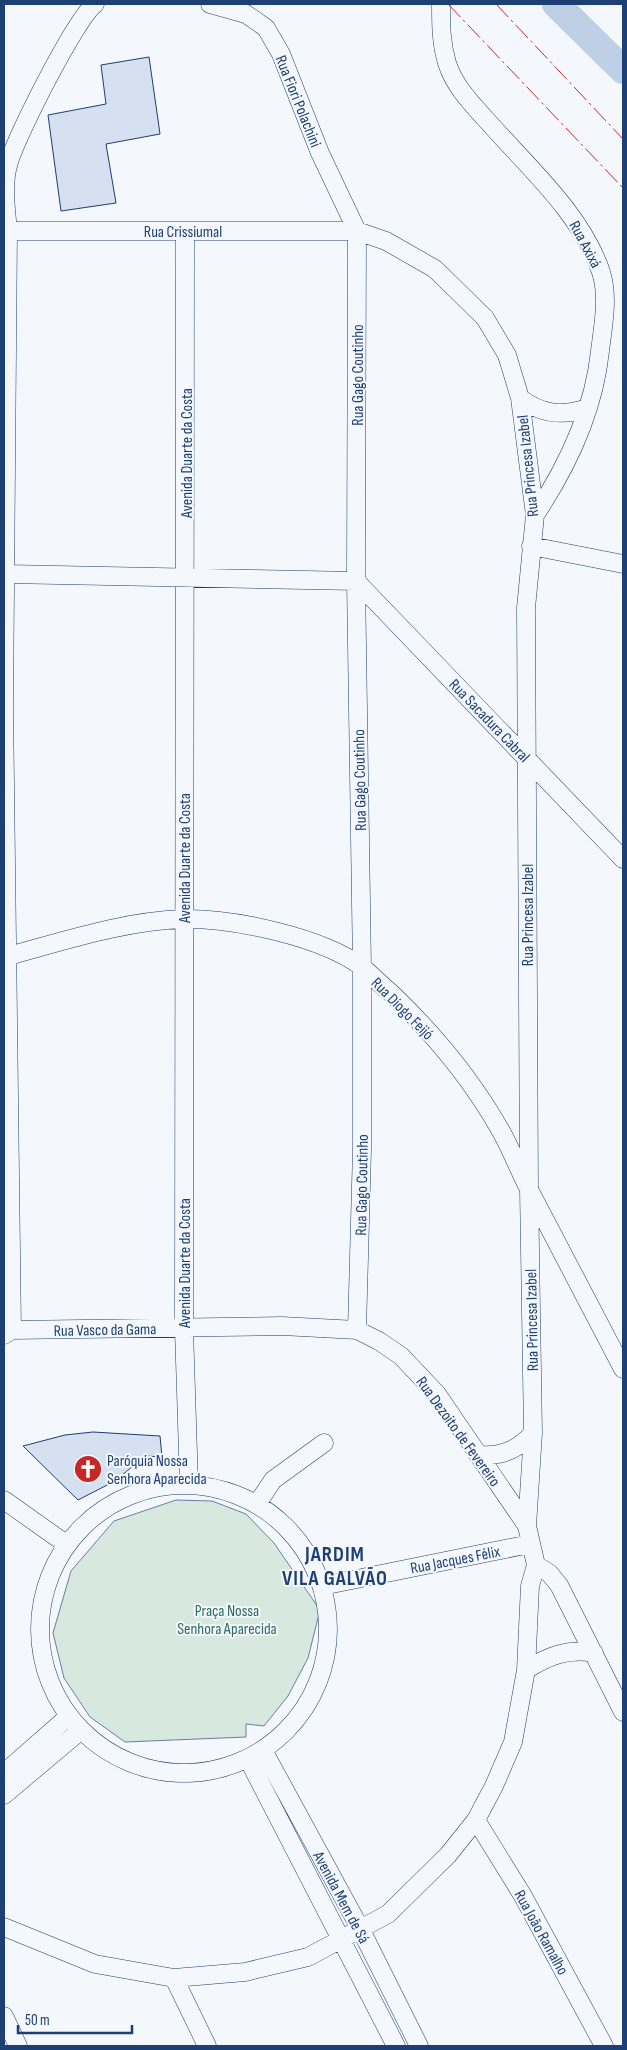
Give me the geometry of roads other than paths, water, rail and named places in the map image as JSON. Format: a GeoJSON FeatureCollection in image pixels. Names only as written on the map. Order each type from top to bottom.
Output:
{"type":"FeatureCollection","features":[{"type":"Feature","properties":{"kind":"street"},"geometry":{"type":"LineString","coordinates":[[8,1333],[4,707],[8,231],[5,183],[8,162],[21,133],[80,19],[95,4]]}},
{"type":"Feature","properties":{"kind":"street","name":"Rua Fiori Polachini"},"geometry":{"type":"LineString","coordinates":[[210,4],[246,14],[266,28],[281,54],[320,153],[357,230]]}},
{"type":"Feature","properties":{"kind":"street","name":"Rua Axixá"},"geometry":{"type":"LineString","coordinates":[[441,4],[440,37],[448,65],[462,93],[568,213],[601,273],[605,296],[598,370],[573,447],[551,491],[535,515]]}},
{"type":"Feature","properties":{"kind":"street","name":"Rua Crissiumal"},"geometry":{"type":"LineString","coordinates":[[8,231],[357,230]]}},
{"type":"Feature","properties":{"kind":"street","name":"Rua Princesa Izabel"},"geometry":{"type":"LineString","coordinates":[[357,230],[386,241],[412,254],[436,269],[466,297],[497,335],[507,355],[520,398],[535,515],[526,608],[526,759],[532,1433],[527,1526],[536,1564]]}},
{"type":"Feature","properties":{"kind":"street","name":"Rua Gago Coutinho"},"geometry":{"type":"LineString","coordinates":[[357,230],[356,581],[362,967],[362,1149],[357,1330]]}},
{"type":"Feature","properties":{"kind":"street","name":"Avenida Duarte da Costa"},"geometry":{"type":"LineString","coordinates":[[185,231],[184,1328],[189,1485]]}},
{"type":"Feature","properties":{"kind":"street","name":"Rua Princesa Izabel"},"geometry":{"type":"LineString","coordinates":[[520,398],[536,408],[558,414],[587,408]]}},
{"type":"Feature","properties":{"kind":"street"},"geometry":{"type":"LineString","coordinates":[[531,546],[623,564]]}},
{"type":"Feature","properties":{"kind":"street"},"geometry":{"type":"LineString","coordinates":[[6,574],[356,581]]}},
{"type":"Feature","properties":{"kind":"street","name":"Rua Sacadura Cabral"},"geometry":{"type":"LineString","coordinates":[[356,581],[623,859]]}},
{"type":"Feature","properties":{"kind":"street","name":"Rua Diogo Feijó"},"geometry":{"type":"LineString","coordinates":[[6,958],[140,923],[184,919],[242,925],[288,934],[323,946],[362,967],[407,1009],[444,1049],[478,1093],[502,1134],[529,1190],[623,1369]]}},
{"type":"Feature","properties":{"kind":"street","name":"Rua Vasco da Gama"},"geometry":{"type":"LineString","coordinates":[[8,1333],[282,1326],[357,1330]]}},
{"type":"Feature","properties":{"kind":"street","name":"Rua Dezoito de Fevereiro"},"geometry":{"type":"LineString","coordinates":[[357,1330],[380,1341],[401,1356],[437,1394],[527,1526]]}},
{"type":"Feature","properties":{"kind":"street"},"geometry":{"type":"LineString","coordinates":[[478,1455],[498,1455],[508,1452],[517,1448],[532,1433]]}},
{"type":"Feature","properties":{"kind":"street"},"geometry":{"type":"LineString","coordinates":[[257,1504],[274,1480],[324,1443]]}},
{"type":"Feature","properties":{"kind":"street"},"geometry":{"type":"LineString","coordinates":[[189,1485],[232,1493],[257,1504],[272,1514],[302,1546],[322,1586],[329,1623],[325,1660],[312,1695],[291,1726],[255,1754],[214,1771],[177,1774],[142,1768],[116,1757],[80,1731],[68,1717],[46,1677],[38,1631],[45,1585],[66,1544],[100,1511],[142,1491],[189,1485]]}},
{"type":"Feature","properties":{"kind":"street"},"geometry":{"type":"LineString","coordinates":[[4,1500],[66,1544]]}},
{"type":"Feature","properties":{"kind":"street","name":"Rua Jacques Félix"},"geometry":{"type":"LineString","coordinates":[[322,1586],[530,1544]]}},
{"type":"Feature","properties":{"kind":"street"},"geometry":{"type":"LineString","coordinates":[[4,1927],[95,1964],[174,1978],[245,1972],[295,1959],[303,1951],[388,1914],[448,1855],[476,1820],[494,1786],[513,1742],[526,1670],[530,1586],[536,1564],[549,1573],[559,1585],[623,1712]]}},
{"type":"Feature","properties":{"kind":"street"},"geometry":{"type":"LineString","coordinates":[[526,1670],[558,1653],[577,1651],[594,1653]]}},
{"type":"Feature","properties":{"kind":"street"},"geometry":{"type":"LineString","coordinates":[[4,1773],[68,1717]]}},
{"type":"Feature","properties":{"kind":"street"},"geometry":{"type":"LineString","coordinates":[[4,1795],[80,1731]]}},
{"type":"Feature","properties":{"kind":"street","name":"Avenida Mem de Sá"},"geometry":{"type":"LineString","coordinates":[[255,1754],[358,1926],[418,2046]]}},
{"type":"Feature","properties":{"kind":"street","name":"Avenida Mem de Sá"},"geometry":{"type":"LineString","coordinates":[[255,1754],[338,1937],[396,2046]]}},
{"type":"Feature","properties":{"kind":"street","name":"Rua João Ramalho"},"geometry":{"type":"LineString","coordinates":[[476,1820],[523,1896],[604,2046]]}},
{"type":"Feature","properties":{"kind":"street"},"geometry":{"type":"LineString","coordinates":[[174,1978],[207,2046]]}},
{"type":"Feature","properties":{"kind":"street"},"geometry":{"type":"LineString","coordinates":[[4,2016],[18,2046]]}},
{"type":"Feature","properties":{"kind":"waterway"},"geometry":{"type":"LineString","coordinates":[[556,4],[623,70]]}},
{"type":"Feature","properties":{"kind":"place","name":"Paróquia Nossa Senhora Aparecida"},"geometry":{"type":"Point","coordinates":[88,1469]}},
{"type":"Feature","properties":{"kind":"district","name":"JARDIM VILA GALVÃO"},"geometry":{"type":"Point","coordinates":[335,1566]}},
{"type":"Feature","properties":{"kind":"park label","name":"Praça Nossa Senhora Aparecida"},"geometry":{"type":"Point","coordinates":[227,1619]}}]}
